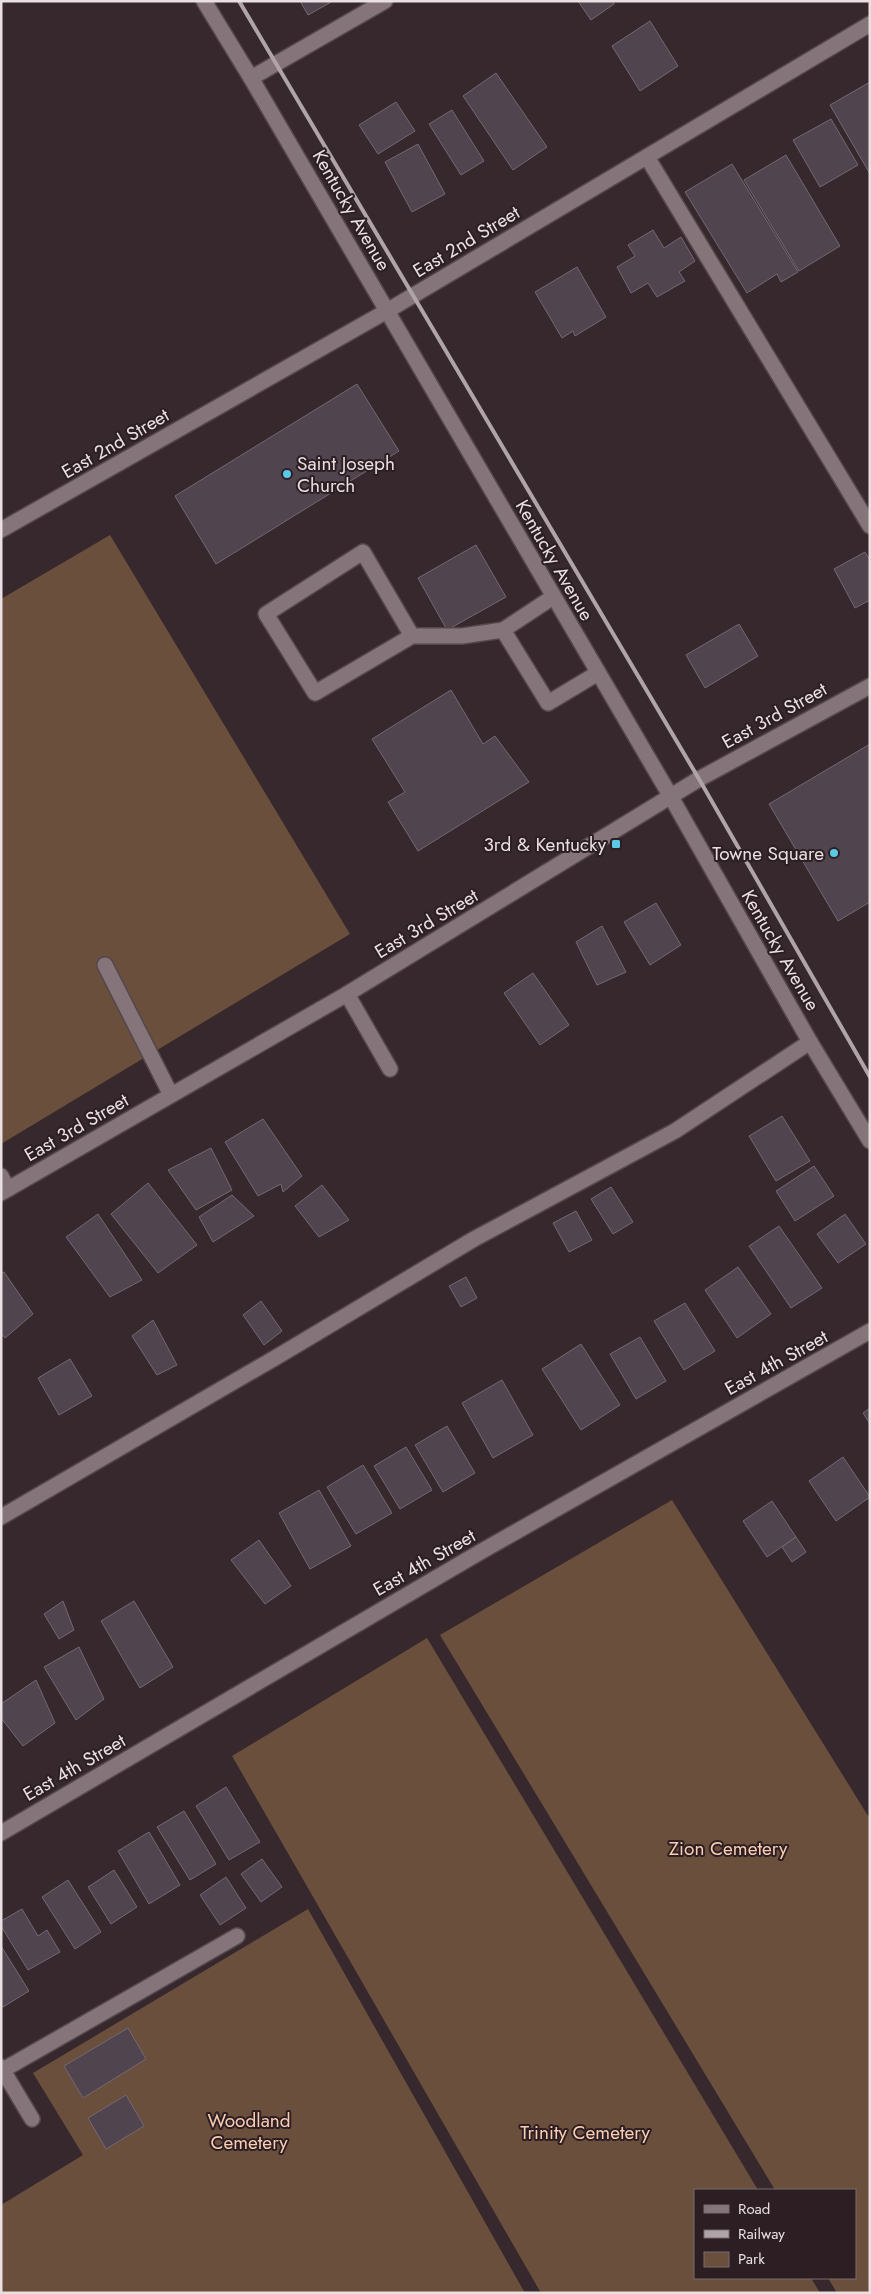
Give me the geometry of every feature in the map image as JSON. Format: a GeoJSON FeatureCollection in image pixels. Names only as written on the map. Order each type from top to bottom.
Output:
{"type":"FeatureCollection","features":[{"type":"Feature","properties":{"kind":"street","name":"Kentucky Avenue"},"geometry":{"type":"LineString","coordinates":[[204,1],[251,78],[671,797],[810,1042],[870,1141]]}},
{"type":"Feature","properties":{"kind":"street"},"geometry":{"type":"LineString","coordinates":[[251,78],[385,1]]}},
{"type":"Feature","properties":{"kind":"street","name":"East 2nd Street"},"geometry":{"type":"LineString","coordinates":[[1,530],[387,311],[870,24]]}},
{"type":"Feature","properties":{"kind":"street"},"geometry":{"type":"LineString","coordinates":[[647,157],[870,526]]}},
{"type":"Feature","properties":{"kind":"street"},"geometry":{"type":"LineString","coordinates":[[412,636],[363,552],[266,614],[315,693],[412,636],[462,636],[503,630],[554,597]]}},
{"type":"Feature","properties":{"kind":"street"},"geometry":{"type":"LineString","coordinates":[[503,630],[548,703],[598,674]]}},
{"type":"Feature","properties":{"kind":"street","name":"East 3rd Street"},"geometry":{"type":"LineString","coordinates":[[3,1186],[171,1095],[347,994],[698,779],[870,686]]}},
{"type":"Feature","properties":{"kind":"street"},"geometry":{"type":"LineString","coordinates":[[104,965],[171,1095]]}},
{"type":"Feature","properties":{"kind":"street"},"geometry":{"type":"LineString","coordinates":[[347,994],[390,1069]]}},
{"type":"Feature","properties":{"kind":"street"},"geometry":{"type":"LineString","coordinates":[[1,1517],[280,1355],[474,1238],[675,1131],[810,1042]]}},
{"type":"Feature","properties":{"kind":"street","name":"East 4th Street"},"geometry":{"type":"LineString","coordinates":[[1,1833],[482,1551],[870,1331]]}},
{"type":"Feature","properties":{"kind":"street"},"geometry":{"type":"LineString","coordinates":[[32,2118],[2,2068],[237,1936]]}},
{"type":"Feature","properties":{"kind":"green space"},"geometry":{"type":"Polygon","coordinates":[[[110,535],[350,934],[1,1144],[1,599],[110,535]]]}},
{"type":"Feature","properties":{"kind":"green space","name":"Zion Cemetery"},"geometry":{"type":"Polygon","coordinates":[[[672,1500],[870,1819],[870,2293],[837,2293],[829,2279],[856,2279],[856,2189],[774,2189],[440,1635],[672,1500]]]}},
{"type":"Feature","properties":{"kind":"green space","name":"Trinity Cemetery"},"geometry":{"type":"Polygon","coordinates":[[[427,1638],[757,2189],[694,2189],[694,2279],[812,2279],[820,2293],[541,2293],[232,1756],[427,1638]]]}},
{"type":"Feature","properties":{"kind":"green space","name":"Woodland Cemetery"},"geometry":{"type":"Polygon","coordinates":[[[308,1909],[525,2293],[1,2293],[1,2205],[83,2155],[33,2073],[308,1909]]]}},
{"type":"Feature","properties":{"kind":"building"},"geometry":{"type":"Polygon","coordinates":[[[300,1],[333,1],[308,15],[300,1]]]}},
{"type":"Feature","properties":{"kind":"building"},"geometry":{"type":"Polygon","coordinates":[[[578,1],[613,1],[614,4],[591,20],[578,1]]]}},
{"type":"Feature","properties":{"kind":"building"},"geometry":{"type":"Polygon","coordinates":[[[650,21],[678,66],[640,91],[612,46],[650,21]]]}},
{"type":"Feature","properties":{"kind":"building"},"geometry":{"type":"Polygon","coordinates":[[[496,73],[547,147],[513,170],[463,96],[496,73]]]}},
{"type":"Feature","properties":{"kind":"building"},"geometry":{"type":"Polygon","coordinates":[[[870,82],[870,174],[830,105],[870,82]]]}},
{"type":"Feature","properties":{"kind":"building"},"geometry":{"type":"Polygon","coordinates":[[[396,102],[415,131],[378,154],[359,125],[396,102]]]}},
{"type":"Feature","properties":{"kind":"building"},"geometry":{"type":"Polygon","coordinates":[[[452,110],[484,161],[461,175],[429,124],[452,110]]]}},
{"type":"Feature","properties":{"kind":"building"},"geometry":{"type":"Polygon","coordinates":[[[831,119],[858,165],[820,187],[793,140],[831,119]]]}},
{"type":"Feature","properties":{"kind":"building"},"geometry":{"type":"Polygon","coordinates":[[[418,144],[445,194],[412,212],[385,162],[418,144]]]}},
{"type":"Feature","properties":{"kind":"building"},"geometry":{"type":"Polygon","coordinates":[[[786,155],[840,246],[799,271],[744,180],[786,155]]]}},
{"type":"Feature","properties":{"kind":"building"},"geometry":{"type":"Polygon","coordinates":[[[732,164],[798,272],[781,282],[777,274],[747,293],[685,192],[732,164]]]}},
{"type":"Feature","properties":{"kind":"building"},"geometry":{"type":"Polygon","coordinates":[[[653,230],[664,248],[681,237],[695,261],[679,272],[685,281],[657,297],[648,283],[631,293],[617,267],[635,256],[628,245],[653,230]]]}},
{"type":"Feature","properties":{"kind":"building"},"geometry":{"type":"Polygon","coordinates":[[[577,267],[606,317],[575,336],[573,331],[562,338],[535,292],[577,267]]]}},
{"type":"Feature","properties":{"kind":"building","name":"Saint Joseph Church"},"geometry":{"type":"Polygon","coordinates":[[[357,384],[399,451],[216,564],[175,496],[357,384]]]}},
{"type":"Feature","properties":{"kind":"building"},"geometry":{"type":"Polygon","coordinates":[[[476,545],[506,597],[447,630],[418,578],[476,545]]]}},
{"type":"Feature","properties":{"kind":"building"},"geometry":{"type":"Polygon","coordinates":[[[865,552],[870,560],[870,600],[855,608],[834,569],[865,552]]]}},
{"type":"Feature","properties":{"kind":"building"},"geometry":{"type":"Polygon","coordinates":[[[739,624],[758,656],[705,688],[686,655],[739,624]]]}},
{"type":"Feature","properties":{"kind":"building"},"geometry":{"type":"Polygon","coordinates":[[[451,690],[483,744],[495,736],[529,782],[418,851],[388,802],[405,792],[372,739],[451,690]]]}},
{"type":"Feature","properties":{"kind":"building","name":"Towne Square"},"geometry":{"type":"Polygon","coordinates":[[[870,744],[870,902],[838,921],[769,804],[870,744]]]}},
{"type":"Feature","properties":{"kind":"building"},"geometry":{"type":"Polygon","coordinates":[[[656,903],[681,945],[650,965],[624,922],[656,903]]]}},
{"type":"Feature","properties":{"kind":"building"},"geometry":{"type":"Polygon","coordinates":[[[602,926],[626,972],[597,985],[576,942],[602,926]]]}},
{"type":"Feature","properties":{"kind":"building"},"geometry":{"type":"Polygon","coordinates":[[[533,973],[569,1025],[540,1045],[504,993],[533,973]]]}},
{"type":"Feature","properties":{"kind":"building"},"geometry":{"type":"Polygon","coordinates":[[[782,1116],[810,1161],[776,1181],[749,1136],[782,1116]]]}},
{"type":"Feature","properties":{"kind":"building"},"geometry":{"type":"Polygon","coordinates":[[[263,1119],[302,1176],[283,1192],[281,1184],[258,1196],[225,1142],[263,1119]]]}},
{"type":"Feature","properties":{"kind":"building"},"geometry":{"type":"Polygon","coordinates":[[[211,1148],[232,1190],[196,1210],[168,1170],[211,1148]]]}},
{"type":"Feature","properties":{"kind":"building"},"geometry":{"type":"Polygon","coordinates":[[[814,1166],[834,1196],[795,1221],[776,1191],[814,1166]]]}},
{"type":"Feature","properties":{"kind":"building"},"geometry":{"type":"Polygon","coordinates":[[[148,1183],[197,1245],[158,1273],[111,1214],[148,1183]]]}},
{"type":"Feature","properties":{"kind":"building"},"geometry":{"type":"Polygon","coordinates":[[[322,1185],[349,1220],[319,1237],[295,1206],[322,1185]]]}},
{"type":"Feature","properties":{"kind":"building"},"geometry":{"type":"Polygon","coordinates":[[[611,1187],[633,1222],[613,1234],[591,1199],[611,1187]]]}},
{"type":"Feature","properties":{"kind":"building"},"geometry":{"type":"Polygon","coordinates":[[[232,1195],[254,1216],[213,1242],[199,1217],[232,1195]]]}},
{"type":"Feature","properties":{"kind":"building"},"geometry":{"type":"Polygon","coordinates":[[[576,1211],[592,1240],[569,1252],[553,1223],[576,1211]]]}},
{"type":"Feature","properties":{"kind":"building"},"geometry":{"type":"Polygon","coordinates":[[[98,1214],[142,1280],[110,1297],[66,1237],[98,1214]]]}},
{"type":"Feature","properties":{"kind":"building"},"geometry":{"type":"Polygon","coordinates":[[[845,1214],[866,1244],[838,1263],[817,1234],[845,1214]]]}},
{"type":"Feature","properties":{"kind":"building"},"geometry":{"type":"Polygon","coordinates":[[[779,1226],[822,1288],[791,1308],[749,1246],[779,1226]]]}},
{"type":"Feature","properties":{"kind":"building"},"geometry":{"type":"Polygon","coordinates":[[[738,1267],[771,1314],[737,1338],[705,1290],[738,1267]]]}},
{"type":"Feature","properties":{"kind":"building"},"geometry":{"type":"Polygon","coordinates":[[[4,1272],[33,1314],[5,1338],[1,1333],[1,1273],[4,1272]]]}},
{"type":"Feature","properties":{"kind":"building"},"geometry":{"type":"Polygon","coordinates":[[[466,1277],[477,1298],[461,1307],[449,1286],[466,1277]]]}},
{"type":"Feature","properties":{"kind":"building"},"geometry":{"type":"Polygon","coordinates":[[[261,1301],[282,1331],[264,1345],[243,1315],[261,1301]]]}},
{"type":"Feature","properties":{"kind":"building"},"geometry":{"type":"Polygon","coordinates":[[[685,1303],[715,1351],[684,1370],[654,1321],[685,1303]]]}},
{"type":"Feature","properties":{"kind":"building"},"geometry":{"type":"Polygon","coordinates":[[[153,1320],[177,1365],[157,1375],[132,1336],[153,1320]]]}},
{"type":"Feature","properties":{"kind":"building"},"geometry":{"type":"Polygon","coordinates":[[[640,1337],[666,1381],[636,1399],[610,1354],[640,1337]]]}},
{"type":"Feature","properties":{"kind":"building"},"geometry":{"type":"Polygon","coordinates":[[[581,1344],[620,1405],[581,1430],[542,1369],[581,1344]]]}},
{"type":"Feature","properties":{"kind":"building"},"geometry":{"type":"Polygon","coordinates":[[[70,1359],[92,1396],[59,1415],[38,1378],[70,1359]]]}},
{"type":"Feature","properties":{"kind":"building"},"geometry":{"type":"Polygon","coordinates":[[[502,1380],[533,1435],[493,1458],[462,1403],[502,1380]]]}},
{"type":"Feature","properties":{"kind":"building"},"geometry":{"type":"Polygon","coordinates":[[[870,1408],[870,1424],[863,1413],[870,1408]]]}},
{"type":"Feature","properties":{"kind":"building"},"geometry":{"type":"Polygon","coordinates":[[[447,1426],[475,1473],[443,1492],[415,1445],[447,1426]]]}},
{"type":"Feature","properties":{"kind":"building"},"geometry":{"type":"Polygon","coordinates":[[[406,1447],[432,1490],[400,1509],[374,1466],[406,1447]]]}},
{"type":"Feature","properties":{"kind":"building"},"geometry":{"type":"Polygon","coordinates":[[[843,1457],[870,1497],[836,1521],[809,1481],[843,1457]]]}},
{"type":"Feature","properties":{"kind":"building"},"geometry":{"type":"Polygon","coordinates":[[[363,1465],[392,1513],[356,1534],[327,1487],[363,1465]]]}},
{"type":"Feature","properties":{"kind":"building"},"geometry":{"type":"Polygon","coordinates":[[[319,1490],[351,1546],[310,1569],[279,1513],[319,1490]]]}},
{"type":"Feature","properties":{"kind":"building"},"geometry":{"type":"Polygon","coordinates":[[[772,1501],[796,1537],[767,1557],[743,1521],[772,1501]]]}},
{"type":"Feature","properties":{"kind":"building"},"geometry":{"type":"Polygon","coordinates":[[[796,1537],[806,1552],[792,1562],[782,1547],[796,1537]]]}},
{"type":"Feature","properties":{"kind":"building"},"geometry":{"type":"Polygon","coordinates":[[[259,1540],[291,1586],[265,1604],[231,1560],[259,1540]]]}},
{"type":"Feature","properties":{"kind":"building"},"geometry":{"type":"Polygon","coordinates":[[[63,1601],[74,1630],[59,1639],[44,1614],[63,1601]]]}},
{"type":"Feature","properties":{"kind":"building"},"geometry":{"type":"Polygon","coordinates":[[[134,1601],[173,1667],[140,1688],[101,1621],[134,1601]]]}},
{"type":"Feature","properties":{"kind":"building"},"geometry":{"type":"Polygon","coordinates":[[[79,1647],[104,1699],[76,1720],[44,1667],[79,1647]]]}},
{"type":"Feature","properties":{"kind":"building"},"geometry":{"type":"Polygon","coordinates":[[[36,1680],[55,1723],[23,1746],[1,1718],[1,1704],[36,1680]]]}},
{"type":"Feature","properties":{"kind":"building"},"geometry":{"type":"Polygon","coordinates":[[[226,1787],[260,1842],[229,1860],[196,1806],[226,1787]]]}},
{"type":"Feature","properties":{"kind":"building"},"geometry":{"type":"Polygon","coordinates":[[[184,1811],[216,1864],[190,1880],[157,1827],[184,1811]]]}},
{"type":"Feature","properties":{"kind":"building"},"geometry":{"type":"Polygon","coordinates":[[[149,1832],[180,1885],[149,1904],[118,1851],[149,1832]]]}},
{"type":"Feature","properties":{"kind":"building"},"geometry":{"type":"Polygon","coordinates":[[[262,1859],[282,1887],[261,1902],[241,1874],[262,1859]]]}},
{"type":"Feature","properties":{"kind":"building"},"geometry":{"type":"Polygon","coordinates":[[[114,1870],[137,1907],[111,1924],[88,1887],[114,1870]]]}},
{"type":"Feature","properties":{"kind":"building"},"geometry":{"type":"Polygon","coordinates":[[[226,1877],[246,1908],[220,1925],[200,1895],[226,1877]]]}},
{"type":"Feature","properties":{"kind":"building"},"geometry":{"type":"Polygon","coordinates":[[[68,1880],[101,1932],[75,1949],[42,1897],[68,1880]]]}},
{"type":"Feature","properties":{"kind":"building"},"geometry":{"type":"Polygon","coordinates":[[[22,1909],[38,1936],[47,1930],[60,1952],[28,1970],[1,1926],[1,1921],[22,1909]]]}},
{"type":"Feature","properties":{"kind":"building"},"geometry":{"type":"Polygon","coordinates":[[[1,1946],[29,1991],[3,2007],[1,2005],[1,1946]]]}},
{"type":"Feature","properties":{"kind":"building"},"geometry":{"type":"Polygon","coordinates":[[[128,2028],[146,2059],[83,2098],[64,2066],[128,2028]]]}},
{"type":"Feature","properties":{"kind":"building"},"geometry":{"type":"Polygon","coordinates":[[[126,2095],[144,2126],[106,2149],[88,2118],[126,2095]]]}},
{"type":"Feature","properties":{"kind":"railway"},"geometry":{"type":"LineString","coordinates":[[239,1],[699,779],[870,1077]]}},
{"type":"Feature","properties":{"kind":"place","name":"Saint Joseph Church"},"geometry":{"type":"Point","coordinates":[287,474]}},
{"type":"Feature","properties":{"kind":"place","name":"3rd & Kentucky"},"geometry":{"type":"Point","coordinates":[616,844]}},
{"type":"Feature","properties":{"kind":"place","name":"Towne Square"},"geometry":{"type":"Point","coordinates":[834,853]}}]}
